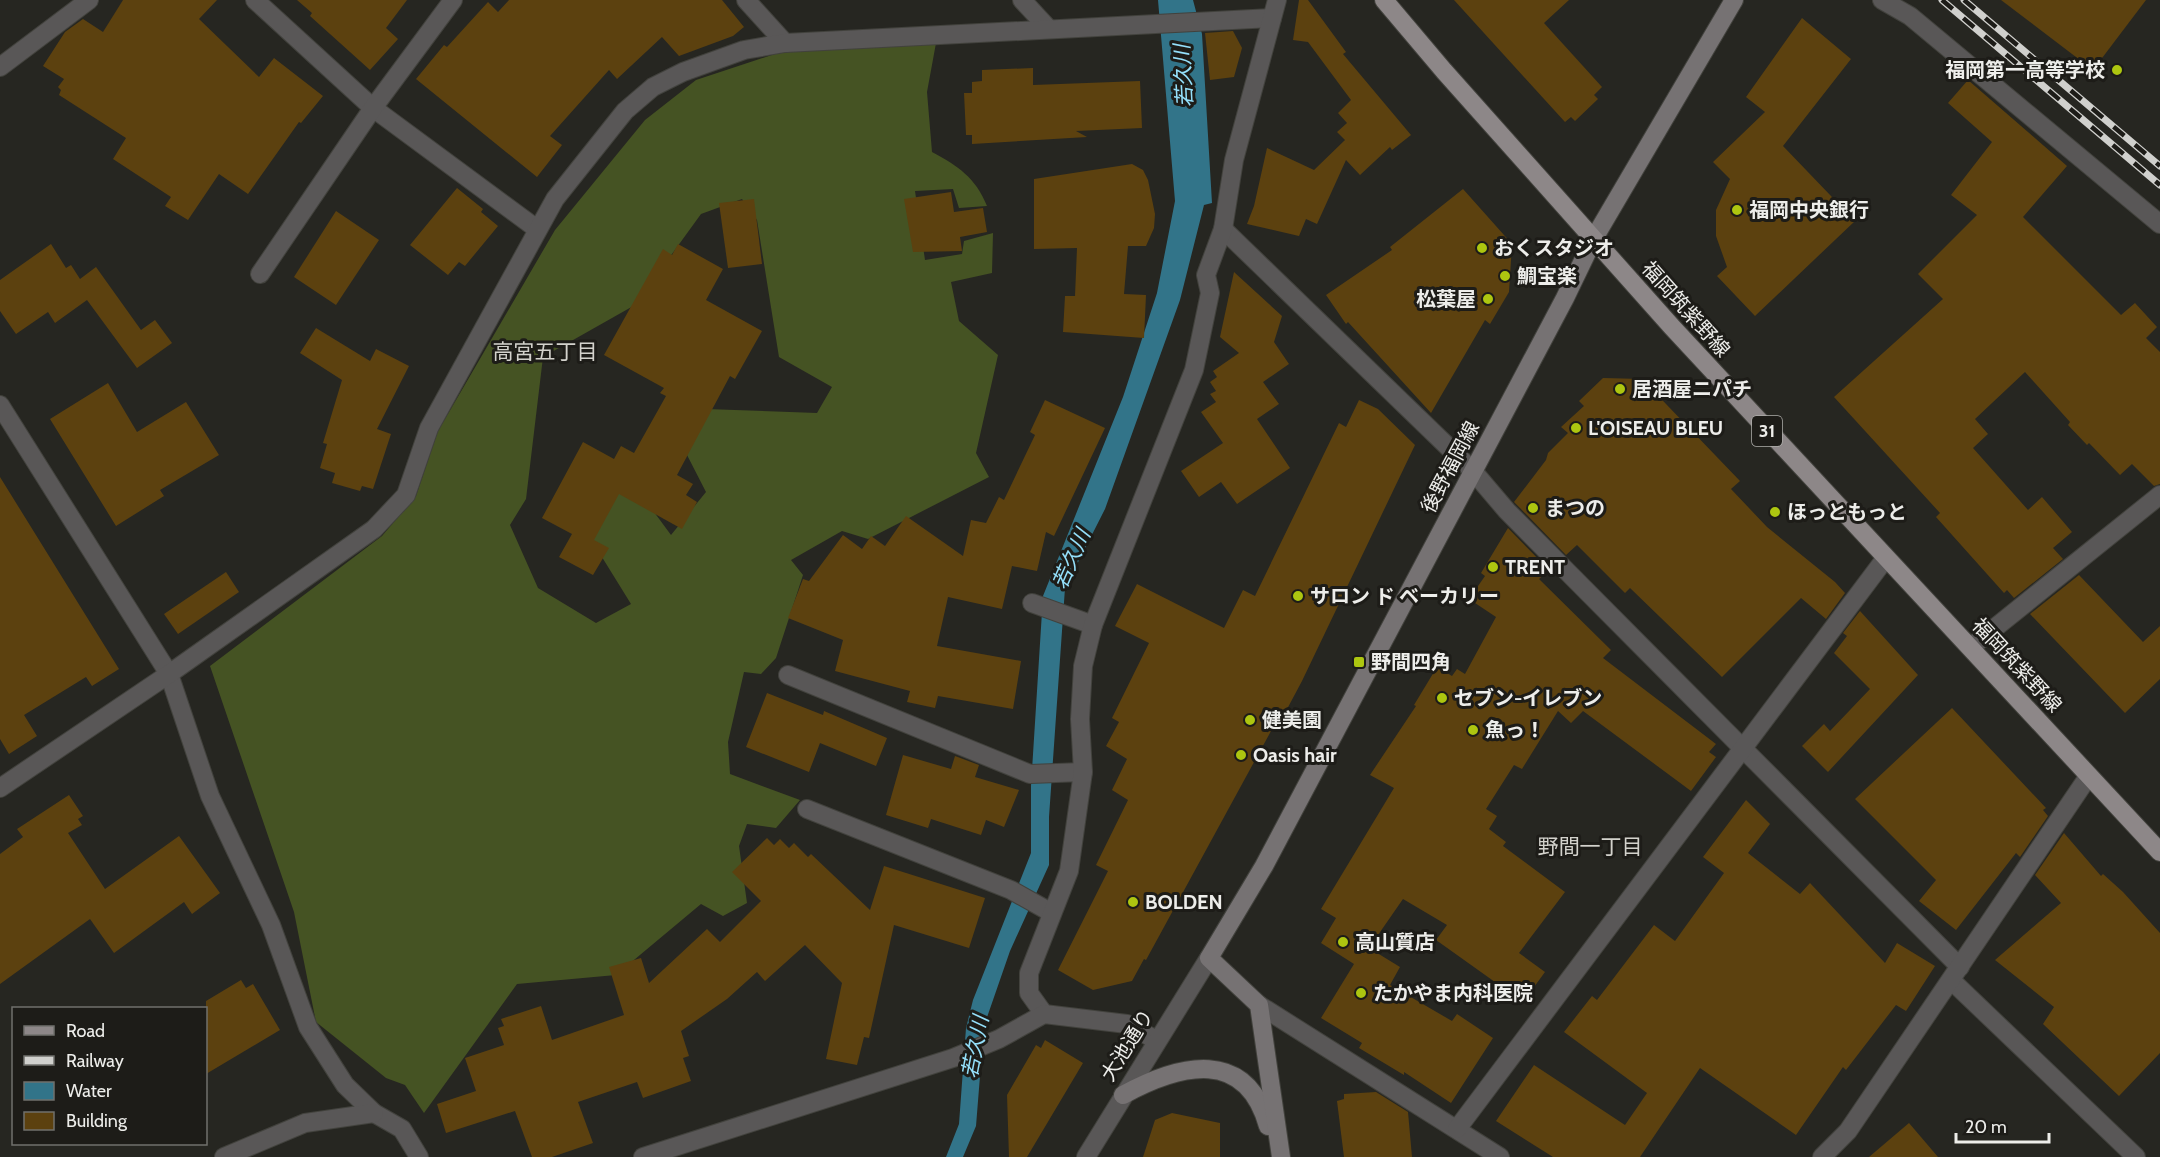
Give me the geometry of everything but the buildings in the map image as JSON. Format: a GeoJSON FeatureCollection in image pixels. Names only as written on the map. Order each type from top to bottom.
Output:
{"type":"FeatureCollection","features":[{"type":"Feature","properties":{"kind":"main road","name":"福岡筑紫野線"},"geometry":{"type":"LineString","coordinates":[[1384,0],[1593,240],[1885,559],[1971,647],[2088,777],[2160,852]]}},
{"type":"Feature","properties":{"kind":"main road","name":"後野福岡線"},"geometry":{"type":"LineString","coordinates":[[1209,958],[1264,866],[1565,298],[1593,240],[1734,0]]}},
{"type":"Feature","properties":{"kind":"main road"},"geometry":{"type":"LineString","coordinates":[[1209,958],[1259,1005],[1281,1157]]}},
{"type":"Feature","properties":{"kind":"main road"},"geometry":{"type":"LineString","coordinates":[[1123,1095],[1172,1073],[1218,1068],[1242,1080],[1262,1105],[1276,1157]]}},
{"type":"Feature","properties":{"kind":"street"},"geometry":{"type":"LineString","coordinates":[[3,58],[89,0]]}},
{"type":"Feature","properties":{"kind":"street"},"geometry":{"type":"LineString","coordinates":[[255,0],[373,108],[537,229]]}},
{"type":"Feature","properties":{"kind":"street"},"geometry":{"type":"LineString","coordinates":[[260,274],[373,108],[453,0]]}},
{"type":"Feature","properties":{"kind":"street"},"geometry":{"type":"LineString","coordinates":[[746,0],[785,43]]}},
{"type":"Feature","properties":{"kind":"street"},"geometry":{"type":"LineString","coordinates":[[1022,0],[1048,28]]}},
{"type":"Feature","properties":{"kind":"street"},"geometry":{"type":"LineString","coordinates":[[1044,1014],[1029,993],[1029,973],[1048,911],[1069,872],[1079,773],[1086,623],[1194,370],[1210,293],[1206,275],[1223,229],[1234,160],[1277,0]]}},
{"type":"Feature","properties":{"kind":"street"},"geometry":{"type":"LineString","coordinates":[[1882,0],[1910,16],[2160,224]]}},
{"type":"Feature","properties":{"kind":"street"},"geometry":{"type":"LineString","coordinates":[[0,788],[169,674],[374,530],[406,495],[429,428],[555,199],[625,111],[653,87],[683,72],[744,50],[785,43],[1151,22],[1272,18]]}},
{"type":"Feature","properties":{"kind":"street"},"geometry":{"type":"LineString","coordinates":[[1223,229],[1473,471],[1507,511],[1742,748],[1956,973],[2136,1157]]}},
{"type":"Feature","properties":{"kind":"street"},"geometry":{"type":"LineString","coordinates":[[0,405],[169,674],[210,796],[271,925],[308,1027],[345,1085],[374,1113],[402,1129],[419,1157]]}},
{"type":"Feature","properties":{"kind":"street"},"geometry":{"type":"LineString","coordinates":[[1971,647],[2160,495]]}},
{"type":"Feature","properties":{"kind":"street"},"geometry":{"type":"LineString","coordinates":[[1456,1129],[1885,559]]}},
{"type":"Feature","properties":{"kind":"street"},"geometry":{"type":"LineString","coordinates":[[1032,603],[1086,623]]}},
{"type":"Feature","properties":{"kind":"street"},"geometry":{"type":"LineString","coordinates":[[788,675],[1029,774],[1079,773]]}},
{"type":"Feature","properties":{"kind":"street"},"geometry":{"type":"LineString","coordinates":[[1822,1157],[1848,1131],[2088,777]]}},
{"type":"Feature","properties":{"kind":"street"},"geometry":{"type":"LineString","coordinates":[[807,809],[1011,890],[1048,911]]}},
{"type":"Feature","properties":{"kind":"street","name":"大池通り"},"geometry":{"type":"LineString","coordinates":[[1086,1157],[1156,1040],[1209,958]]}},
{"type":"Feature","properties":{"kind":"street"},"geometry":{"type":"LineString","coordinates":[[1259,1005],[1500,1157]]}},
{"type":"Feature","properties":{"kind":"street"},"geometry":{"type":"LineString","coordinates":[[652,1156],[953,1058],[999,1039],[1044,1014],[1127,1024],[1156,1040]]}},
{"type":"Feature","properties":{"kind":"street"},"geometry":{"type":"LineString","coordinates":[[224,1157],[304,1123],[374,1113]]}},
{"type":"Feature","properties":{"kind":"green space"},"geometry":{"type":"Polygon","coordinates":[[[936,43],[927,92],[932,152],[965,173],[983,196],[987,206],[959,208],[953,189],[915,191],[925,260],[962,254],[964,241],[993,233],[992,273],[951,282],[959,321],[998,355],[976,453],[989,477],[868,539],[842,531],[791,560],[803,575],[776,658],[761,674],[744,672],[728,742],[730,774],[800,800],[776,828],[747,824],[739,846],[747,903],[723,916],[701,904],[616,975],[517,984],[424,1113],[405,1085],[386,1078],[316,1022],[294,912],[210,666],[382,536],[416,496],[438,431],[555,230],[645,120],[696,80],[784,51],[936,43]],[[742,199],[701,214],[635,305],[543,357],[526,499],[510,525],[538,588],[596,623],[631,604],[592,541],[626,474],[671,535],[706,492],[687,455],[706,409],[817,413],[832,387],[779,357],[757,220],[742,199]]]}},
{"type":"Feature","properties":{"kind":"water","name":"若久川"},"geometry":{"type":"Polygon","coordinates":[[[1158,0],[1193,0],[1202,34],[1212,203],[1204,205],[1180,300],[1105,509],[1065,588],[1049,817],[1049,865],[1010,951],[984,1026],[976,1126],[963,1157],[946,1157],[959,1124],[966,1028],[973,1000],[1031,853],[1031,786],[1043,596],[1123,397],[1157,293],[1175,201],[1158,0]]]}},
{"type":"Feature","properties":{"kind":"railway"},"geometry":{"type":"LineString","coordinates":[[1942,0],[2160,185]]}},
{"type":"Feature","properties":{"kind":"railway"},"geometry":{"type":"LineString","coordinates":[[1964,0],[2160,166]]}},
{"type":"Feature","properties":{"kind":"place","name":"福岡第一高等学校"},"geometry":{"type":"Point","coordinates":[2117,70]}},
{"type":"Feature","properties":{"kind":"place","name":"福岡中央銀行"},"geometry":{"type":"Point","coordinates":[1737,210]}},
{"type":"Feature","properties":{"kind":"place","name":"おくスタジオ"},"geometry":{"type":"Point","coordinates":[1482,248]}},
{"type":"Feature","properties":{"kind":"place","name":"鯛宝楽"},"geometry":{"type":"Point","coordinates":[1505,276]}},
{"type":"Feature","properties":{"kind":"place","name":"松葉屋"},"geometry":{"type":"Point","coordinates":[1488,299]}},
{"type":"Feature","properties":{"kind":"place","name":"居酒屋ニパチ"},"geometry":{"type":"Point","coordinates":[1620,389]}},
{"type":"Feature","properties":{"kind":"place","name":"L'OISEAU BLEU"},"geometry":{"type":"Point","coordinates":[1576,428]}},
{"type":"Feature","properties":{"kind":"place","name":"まつの"},"geometry":{"type":"Point","coordinates":[1533,508]}},
{"type":"Feature","properties":{"kind":"place","name":"ほっともっと"},"geometry":{"type":"Point","coordinates":[1775,512]}},
{"type":"Feature","properties":{"kind":"place","name":"TRENT"},"geometry":{"type":"Point","coordinates":[1493,567]}},
{"type":"Feature","properties":{"kind":"place","name":"サロン ド ベーカリー"},"geometry":{"type":"Point","coordinates":[1298,596]}},
{"type":"Feature","properties":{"kind":"place","name":"野間四角"},"geometry":{"type":"Point","coordinates":[1359,662]}},
{"type":"Feature","properties":{"kind":"place","name":"セブン-イレブン"},"geometry":{"type":"Point","coordinates":[1442,698]}},
{"type":"Feature","properties":{"kind":"place","name":"健美園"},"geometry":{"type":"Point","coordinates":[1250,720]}},
{"type":"Feature","properties":{"kind":"place","name":"魚っ！"},"geometry":{"type":"Point","coordinates":[1473,730]}},
{"type":"Feature","properties":{"kind":"place","name":"Oasis hair"},"geometry":{"type":"Point","coordinates":[1241,755]}},
{"type":"Feature","properties":{"kind":"place","name":"BOLDEN"},"geometry":{"type":"Point","coordinates":[1133,902]}},
{"type":"Feature","properties":{"kind":"place","name":"高山質店"},"geometry":{"type":"Point","coordinates":[1343,942]}},
{"type":"Feature","properties":{"kind":"place","name":"たかやま内科医院"},"geometry":{"type":"Point","coordinates":[1361,993]}},
{"type":"Feature","properties":{"kind":"district","name":"高宮五丁目"},"geometry":{"type":"Point","coordinates":[545,351]}},
{"type":"Feature","properties":{"kind":"district","name":"野間一丁目"},"geometry":{"type":"Point","coordinates":[1590,846]}}]}
